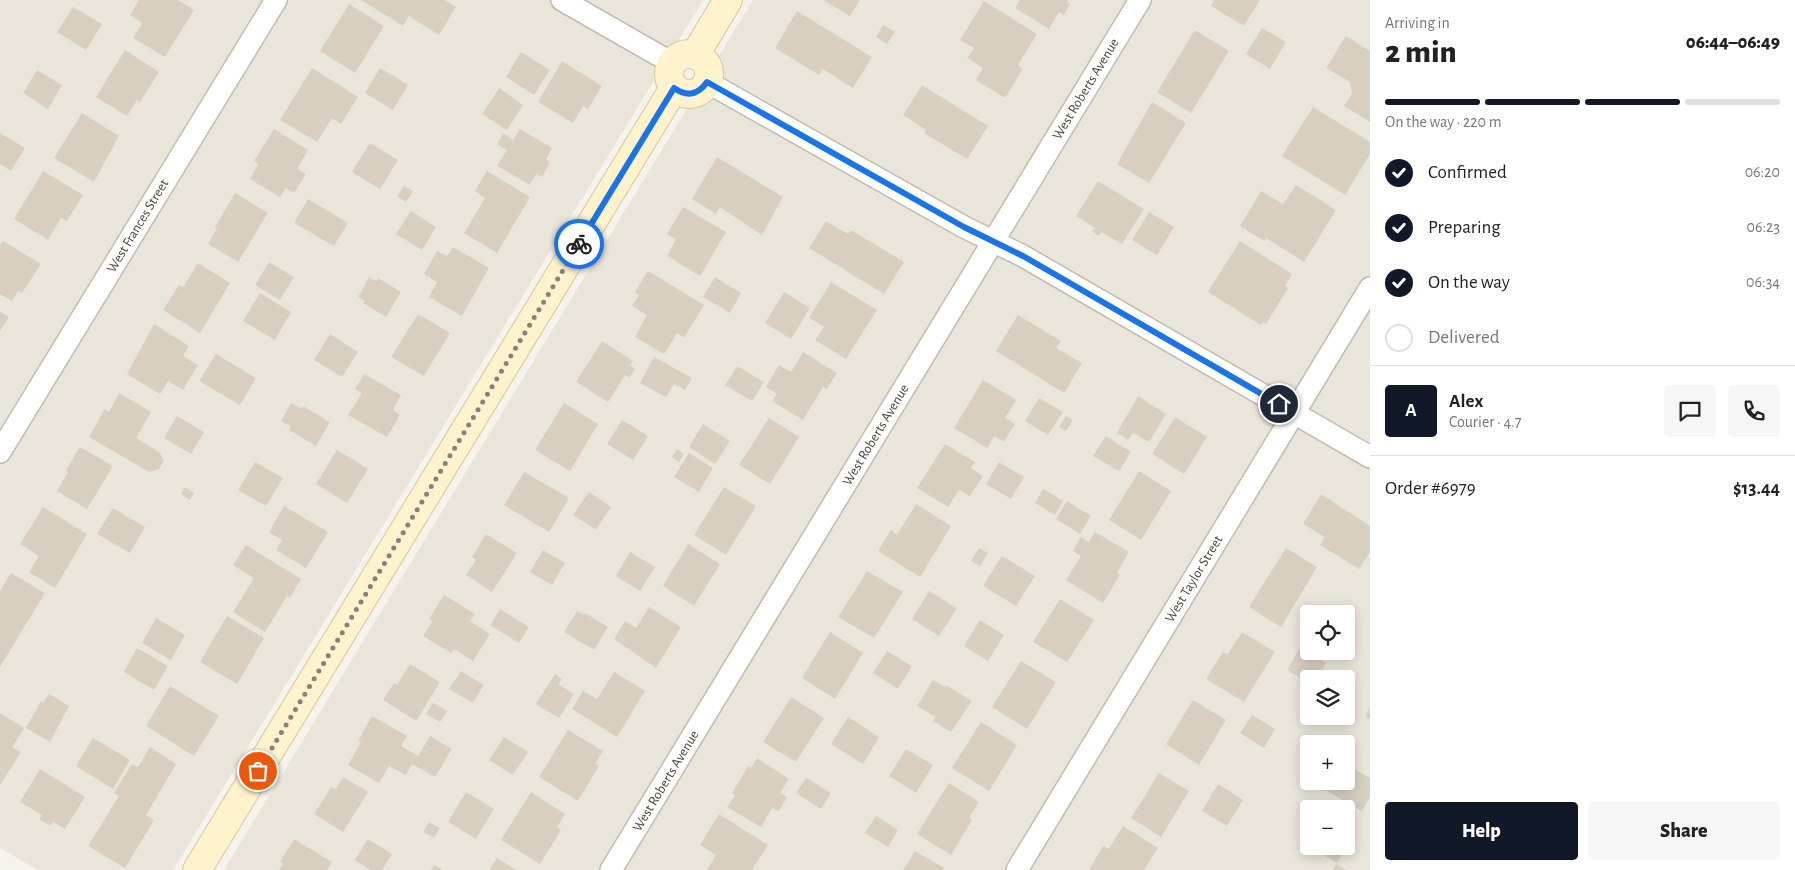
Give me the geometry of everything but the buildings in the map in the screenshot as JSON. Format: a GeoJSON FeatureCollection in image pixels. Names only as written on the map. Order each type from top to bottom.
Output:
{"type":"FeatureCollection","features":[{"type":"Feature","properties":{"kind":"street","name":"West Frances Street"},"geometry":{"type":"LineString","coordinates":[[0,452],[276,0]]}},
{"type":"Feature","properties":{"kind":"street"},"geometry":{"type":"LineString","coordinates":[[562,0],[680,69],[706,63],[708,69],[707,82],[964,227],[994,241],[1370,457]]}},
{"type":"Feature","properties":{"kind":"street"},"geometry":{"type":"LineString","coordinates":[[197,870],[680,69],[728,0]]}},
{"type":"Feature","properties":{"kind":"street","name":"West Roberts Avenue"},"geometry":{"type":"LineString","coordinates":[[612,870],[1140,0]]}},
{"type":"Feature","properties":{"kind":"street","name":"West Taylor Street"},"geometry":{"type":"LineString","coordinates":[[1017,870],[1370,288]]}},
{"type":"Feature","properties":{"kind":"shaded area"},"geometry":{"type":"Polygon","coordinates":[[[0,0],[703,0],[173,870],[38,870],[0,848],[0,0]]]}},
{"type":"Feature","properties":{"kind":"shaded area"},"geometry":{"type":"Polygon","coordinates":[[[753,0],[1370,0],[1370,870],[224,870],[753,0]]]}},
{"type":"Feature","properties":{"kind":"way so far"},"geometry":{"type":"LineString","coordinates":[[258,771],[579,244]]}},
{"type":"Feature","properties":{"kind":"route"},"geometry":{"type":"LineString","coordinates":[[579,244],[674,88],[685,94],[692,94],[698,92],[707,82],[964,227],[1023,256],[1279,404]]}}]}
